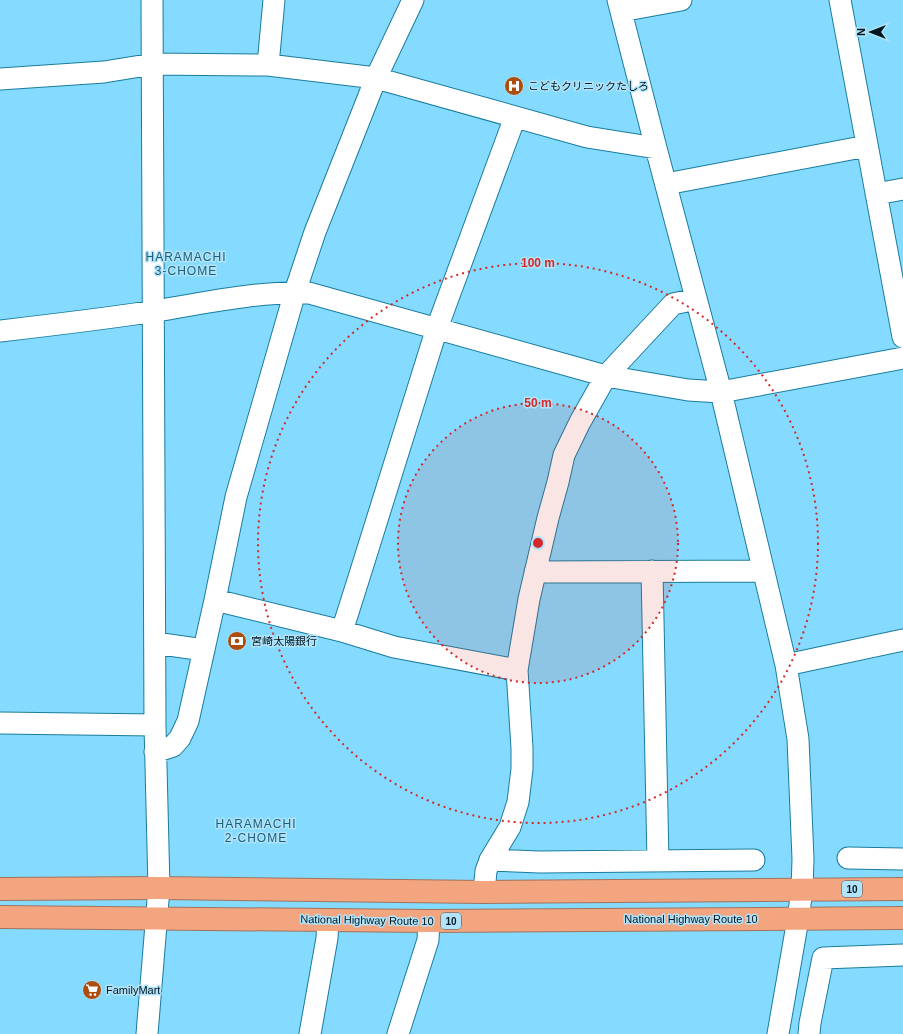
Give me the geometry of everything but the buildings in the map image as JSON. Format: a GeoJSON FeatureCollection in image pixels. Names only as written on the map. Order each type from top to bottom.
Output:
{"type":"FeatureCollection","features":[{"type":"Feature","properties":{"kind":"highway","name":"10"},"geometry":{"type":"LineString","coordinates":[[0,888],[159,888],[484,892],[903,889]]}},
{"type":"Feature","properties":{"kind":"highway","name":"National Highway Route 10"},"geometry":{"type":"LineString","coordinates":[[0,917],[429,921],[903,918]]}},
{"type":"Feature","properties":{"kind":"street"},"geometry":{"type":"LineString","coordinates":[[147,1034],[159,888],[155,752],[152,0]]}},
{"type":"Feature","properties":{"kind":"street"},"geometry":{"type":"LineString","coordinates":[[268,65],[274,0]]}},
{"type":"Feature","properties":{"kind":"street"},"geometry":{"type":"LineString","coordinates":[[155,752],[172,746],[180,738],[188,721],[236,497],[295,292],[315,232],[376,78],[412,0]]}},
{"type":"Feature","properties":{"kind":"street"},"geometry":{"type":"LineString","coordinates":[[681,0],[619,5],[721,392],[786,664],[798,739],[803,859],[802,890],[778,1034]]}},
{"type":"Feature","properties":{"kind":"street"},"geometry":{"type":"LineString","coordinates":[[840,0],[903,337]]}},
{"type":"Feature","properties":{"kind":"street"},"geometry":{"type":"LineString","coordinates":[[0,79],[104,72],[153,64],[268,65],[376,78],[587,137],[656,148]]}},
{"type":"Feature","properties":{"kind":"street"},"geometry":{"type":"LineString","coordinates":[[342,630],[437,328],[515,117]]}},
{"type":"Feature","properties":{"kind":"street"},"geometry":{"type":"LineString","coordinates":[[666,184],[867,146]]}},
{"type":"Feature","properties":{"kind":"street"},"geometry":{"type":"LineString","coordinates":[[876,194],[903,189]]}},
{"type":"Feature","properties":{"kind":"street"},"geometry":{"type":"LineString","coordinates":[[0,331],[154,311],[250,295],[295,292],[309,293],[606,376],[688,390],[721,392],[903,358]]}},
{"type":"Feature","properties":{"kind":"street"},"geometry":{"type":"LineString","coordinates":[[484,892],[486,871],[490,860],[510,827],[518,802],[522,769],[522,748],[517,670],[529,599],[564,455],[580,422],[606,376],[673,304],[696,299]]}},
{"type":"Feature","properties":{"kind":"street"},"geometry":{"type":"LineString","coordinates":[[535,572],[764,571]]}},
{"type":"Feature","properties":{"kind":"street"},"geometry":{"type":"LineString","coordinates":[[652,572],[658,861]]}},
{"type":"Feature","properties":{"kind":"street"},"geometry":{"type":"LineString","coordinates":[[215,600],[342,630],[394,647],[517,670]]}},
{"type":"Feature","properties":{"kind":"street"},"geometry":{"type":"LineString","coordinates":[[786,664],[903,640]]}},
{"type":"Feature","properties":{"kind":"street"},"geometry":{"type":"LineString","coordinates":[[155,643],[204,650]]}},
{"type":"Feature","properties":{"kind":"street"},"geometry":{"type":"LineString","coordinates":[[0,723],[155,725]]}},
{"type":"Feature","properties":{"kind":"street"},"geometry":{"type":"LineString","coordinates":[[848,858],[903,859]]}},
{"type":"Feature","properties":{"kind":"street"},"geometry":{"type":"LineString","coordinates":[[490,860],[540,862],[754,860]]}},
{"type":"Feature","properties":{"kind":"street"},"geometry":{"type":"LineString","coordinates":[[310,1034],[327,938],[328,920]]}},
{"type":"Feature","properties":{"kind":"street"},"geometry":{"type":"LineString","coordinates":[[398,1034],[428,940],[429,921]]}},
{"type":"Feature","properties":{"kind":"street"},"geometry":{"type":"LineString","coordinates":[[809,1034],[823,958],[903,955]]}},
{"type":"Feature","properties":{"kind":"place","name":"こどもクリニックたしろ"},"geometry":{"type":"Point","coordinates":[514,86]}},
{"type":"Feature","properties":{"kind":"place","name":"宮崎太陽銀行"},"geometry":{"type":"Point","coordinates":[237,641]}},
{"type":"Feature","properties":{"kind":"place","name":"FamilyMart"},"geometry":{"type":"Point","coordinates":[92,990]}},
{"type":"Feature","properties":{"kind":"district","name":"HARAMACHI 3-CHOME"},"geometry":{"type":"Point","coordinates":[186,264]}},
{"type":"Feature","properties":{"kind":"district","name":"HARAMACHI 2-CHOME"},"geometry":{"type":"Point","coordinates":[256,831]}}]}
